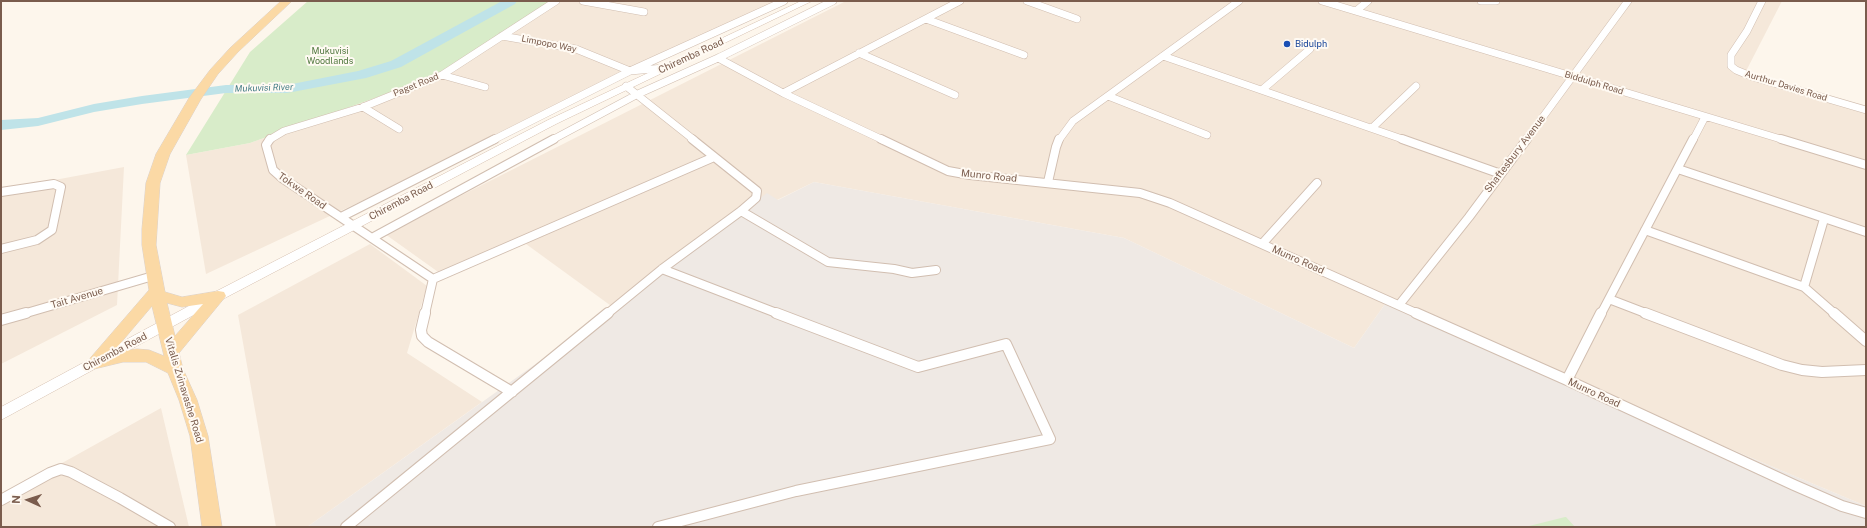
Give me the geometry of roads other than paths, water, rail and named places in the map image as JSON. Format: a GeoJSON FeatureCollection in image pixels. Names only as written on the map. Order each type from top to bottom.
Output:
{"type":"FeatureCollection","features":[{"type":"Feature","properties":{"kind":"main road","name":"Vitalis Zvinavashe Road"},"geometry":{"type":"LineString","coordinates":[[212,527],[199,436],[188,400],[173,360],[156,287],[149,245],[153,183],[163,154],[195,98],[205,84],[248,36],[287,1]]}},
{"type":"Feature","properties":{"kind":"main road","name":"Chiremba Road"},"geometry":{"type":"LineString","coordinates":[[1,414],[218,296],[552,122],[808,1]]}},
{"type":"Feature","properties":{"kind":"main road"},"geometry":{"type":"LineString","coordinates":[[94,363],[114,341],[156,287],[182,302],[218,296]]}},
{"type":"Feature","properties":{"kind":"main road"},"geometry":{"type":"LineString","coordinates":[[94,363],[123,356],[136,355],[173,360],[218,296]]}},
{"type":"Feature","properties":{"kind":"street","name":"Paget Road"},"geometry":{"type":"LineString","coordinates":[[266,145],[271,138],[284,131],[363,107],[442,75],[556,1]]}},
{"type":"Feature","properties":{"kind":"street"},"geometry":{"type":"LineString","coordinates":[[583,1],[644,12]]}},
{"type":"Feature","properties":{"kind":"street","name":"Chiremba Road"},"geometry":{"type":"LineString","coordinates":[[341,217],[630,71],[784,1]]}},
{"type":"Feature","properties":{"kind":"street"},"geometry":{"type":"LineString","coordinates":[[819,1],[830,3]]}},
{"type":"Feature","properties":{"kind":"street"},"geometry":{"type":"LineString","coordinates":[[783,93],[960,1]]}},
{"type":"Feature","properties":{"kind":"street"},"geometry":{"type":"LineString","coordinates":[[1027,1],[1077,19]]}},
{"type":"Feature","properties":{"kind":"street"},"geometry":{"type":"LineString","coordinates":[[1048,182],[1056,147],[1061,136],[1079,117],[1239,1]]}},
{"type":"Feature","properties":{"kind":"street","name":"Biddulph Road"},"geometry":{"type":"LineString","coordinates":[[1322,1],[1866,165]]}},
{"type":"Feature","properties":{"kind":"street"},"geometry":{"type":"LineString","coordinates":[[1356,11],[1368,1]]}},
{"type":"Feature","properties":{"kind":"street"},"geometry":{"type":"LineString","coordinates":[[1481,1],[1496,1]]}},
{"type":"Feature","properties":{"kind":"street","name":"Shaftesbury Avenue"},"geometry":{"type":"LineString","coordinates":[[1399,305],[1501,174],[1574,77],[1628,1]]}},
{"type":"Feature","properties":{"kind":"street","name":"Aurthur Davies Road"},"geometry":{"type":"LineString","coordinates":[[1762,1],[1747,32],[1732,55],[1730,60],[1731,66],[1736,70],[1753,77],[1866,110]]}},
{"type":"Feature","properties":{"kind":"street"},"geometry":{"type":"LineString","coordinates":[[372,238],[638,94],[718,58],[830,3]]}},
{"type":"Feature","properties":{"kind":"street"},"geometry":{"type":"LineString","coordinates":[[926,19],[1024,55]]}},
{"type":"Feature","properties":{"kind":"street","name":"Limpopo Way"},"geometry":{"type":"LineString","coordinates":[[502,36],[576,49],[630,71],[664,68]]}},
{"type":"Feature","properties":{"kind":"street"},"geometry":{"type":"LineString","coordinates":[[1263,89],[1310,48]]}},
{"type":"Feature","properties":{"kind":"street"},"geometry":{"type":"LineString","coordinates":[[858,53],[955,95]]}},
{"type":"Feature","properties":{"kind":"street"},"geometry":{"type":"LineString","coordinates":[[1163,56],[1263,89],[1501,174]]}},
{"type":"Feature","properties":{"kind":"street","name":"Munro Road"},"geometry":{"type":"LineString","coordinates":[[718,58],[783,93],[948,171],[970,175],[1120,190],[1150,196],[1176,205],[1567,380],[1794,485],[1842,506],[1866,513]]}},
{"type":"Feature","properties":{"kind":"street"},"geometry":{"type":"LineString","coordinates":[[442,75],[485,88]]}},
{"type":"Feature","properties":{"kind":"street"},"geometry":{"type":"LineString","coordinates":[[346,527],[662,269],[741,211],[756,198],[757,192],[638,94],[626,86]]}},
{"type":"Feature","properties":{"kind":"street"},"geometry":{"type":"LineString","coordinates":[[1372,128],[1416,86]]}},
{"type":"Feature","properties":{"kind":"street"},"geometry":{"type":"LineString","coordinates":[[1108,96],[1207,135]]}},
{"type":"Feature","properties":{"kind":"street"},"geometry":{"type":"LineString","coordinates":[[363,107],[399,129]]}},
{"type":"Feature","properties":{"kind":"street"},"geometry":{"type":"LineString","coordinates":[[1567,380],[1580,351],[1705,117]]}},
{"type":"Feature","properties":{"kind":"street","name":"Tokwe Road"},"geometry":{"type":"LineString","coordinates":[[266,145],[273,170],[296,189],[341,217],[433,279]]}},
{"type":"Feature","properties":{"kind":"street"},"geometry":{"type":"LineString","coordinates":[[512,392],[428,342],[422,336],[421,330],[433,279],[714,157]]}},
{"type":"Feature","properties":{"kind":"street"},"geometry":{"type":"LineString","coordinates":[[1678,169],[1866,232]]}},
{"type":"Feature","properties":{"kind":"street"},"geometry":{"type":"LineString","coordinates":[[1262,244],[1317,183]]}},
{"type":"Feature","properties":{"kind":"street"},"geometry":{"type":"LineString","coordinates":[[1,192],[54,184],[61,187],[52,230],[45,236],[1,249]]}},
{"type":"Feature","properties":{"kind":"street"},"geometry":{"type":"LineString","coordinates":[[741,211],[828,262],[894,269],[912,273],[922,273],[936,270]]}},
{"type":"Feature","properties":{"kind":"street"},"geometry":{"type":"LineString","coordinates":[[1804,287],[1824,219]]}},
{"type":"Feature","properties":{"kind":"street"},"geometry":{"type":"LineString","coordinates":[[1645,230],[1804,287],[1866,341]]}},
{"type":"Feature","properties":{"kind":"street"},"geometry":{"type":"LineString","coordinates":[[658,527],[796,491],[1050,439],[1006,344],[918,367],[662,269]]}},
{"type":"Feature","properties":{"kind":"street","name":"Tait Avenue"},"geometry":{"type":"LineString","coordinates":[[1,320],[156,287]]}},
{"type":"Feature","properties":{"kind":"street"},"geometry":{"type":"LineString","coordinates":[[1609,299],[1782,365],[1802,370],[1822,372],[1866,370]]}},
{"type":"Feature","properties":{"kind":"street"},"geometry":{"type":"LineString","coordinates":[[5,498],[61,469],[70,472],[120,498],[170,527]]}},
{"type":"Feature","properties":{"kind":"waterway","name":"Mukuvisi River"},"geometry":{"type":"LineString","coordinates":[[1,125],[38,122],[94,108],[142,100],[226,89],[287,89],[361,75],[396,64],[511,1]]}},
{"type":"Feature","properties":{"kind":"place","name":"Bidulph"},"geometry":{"type":"Point","coordinates":[1287,44]}},
{"type":"Feature","properties":{"kind":"park label","name":"Mukuvisi Woodlands"},"geometry":{"type":"Point","coordinates":[330,56]}}]}
